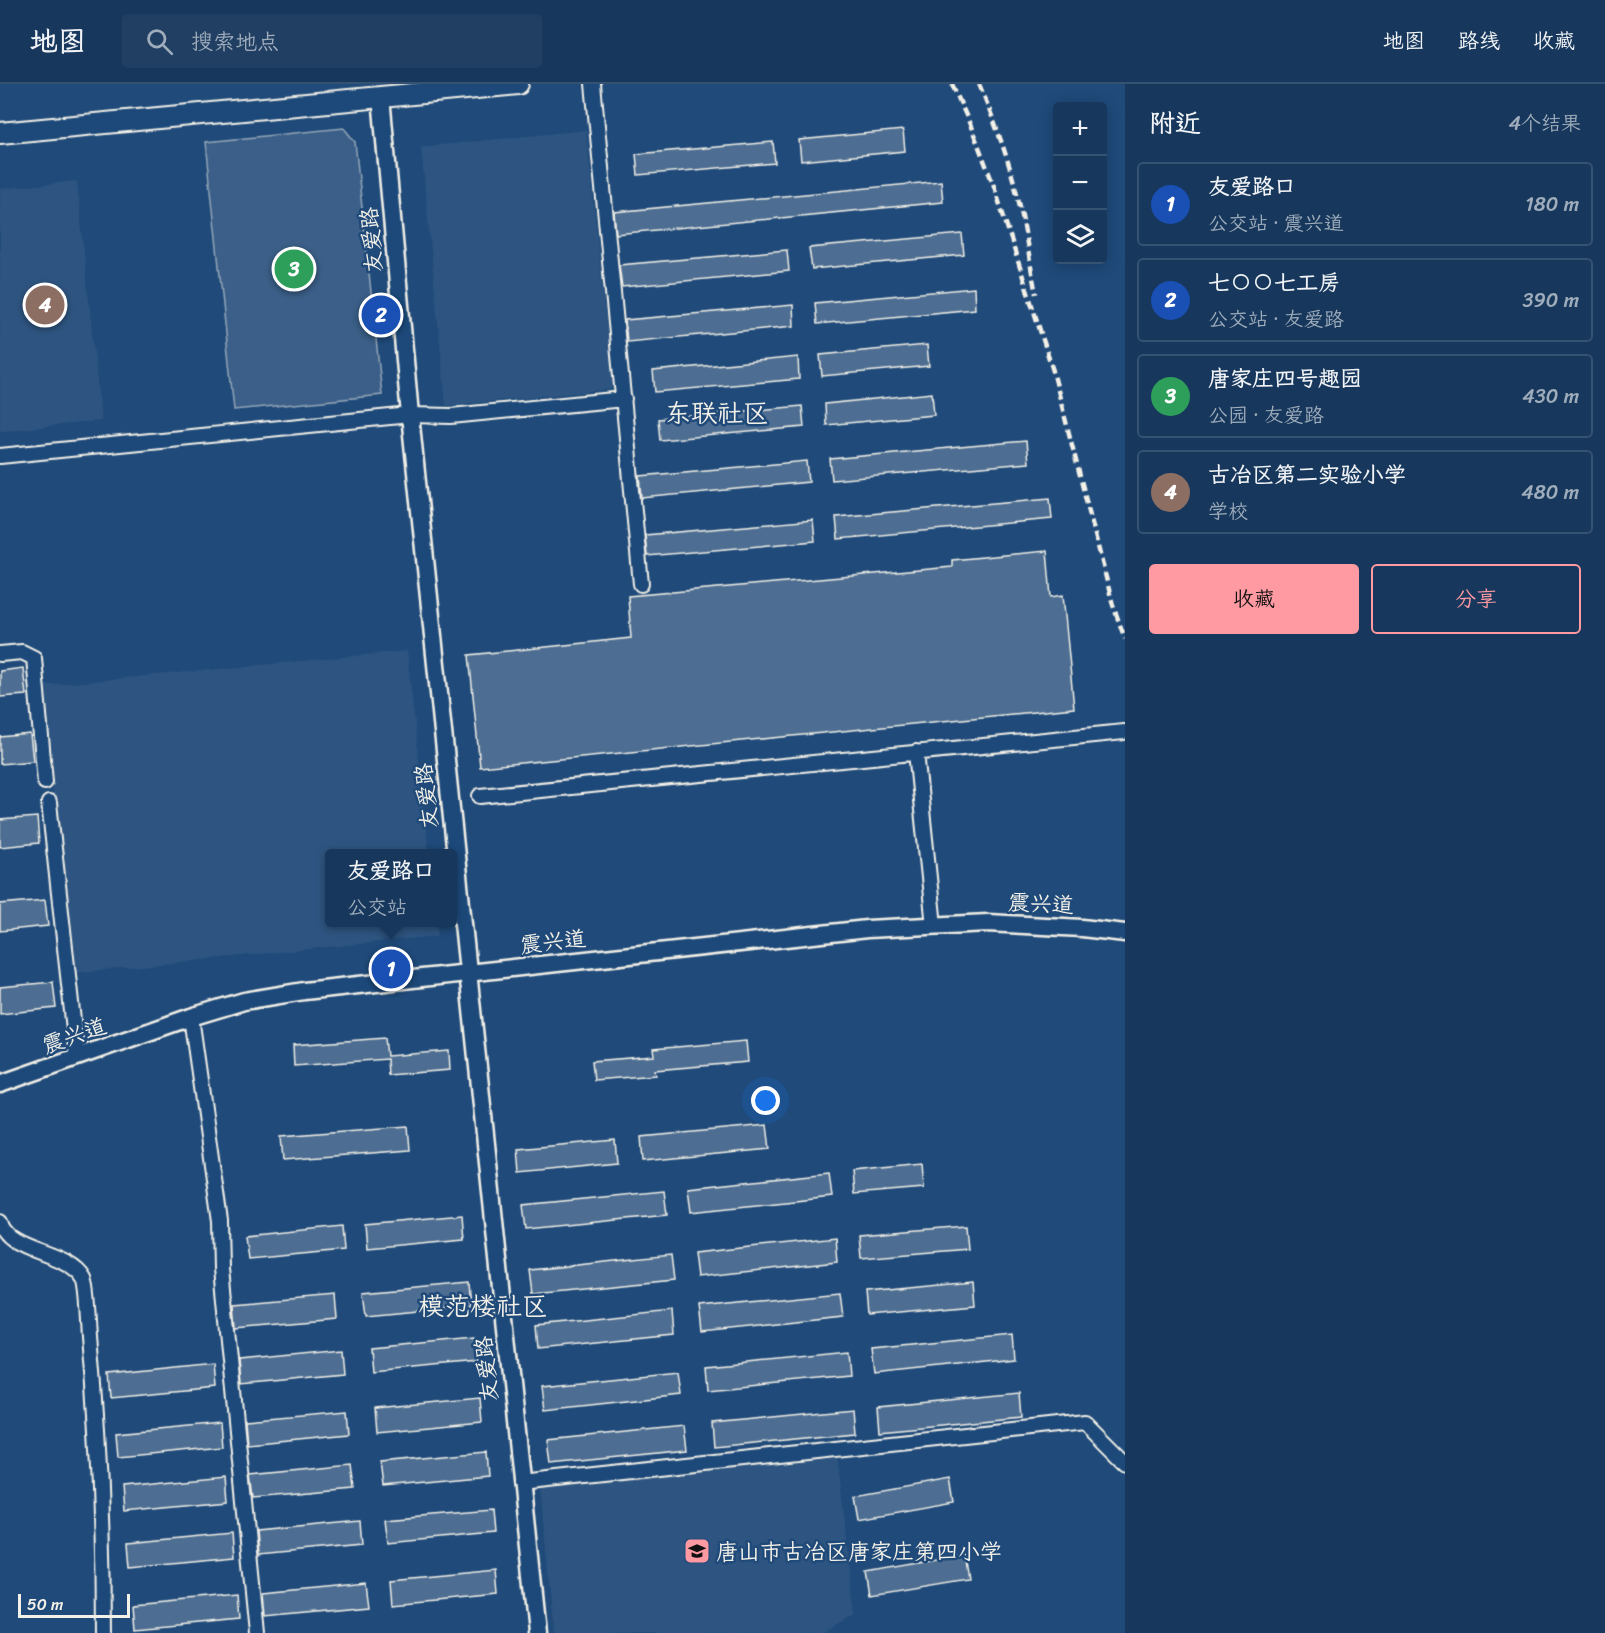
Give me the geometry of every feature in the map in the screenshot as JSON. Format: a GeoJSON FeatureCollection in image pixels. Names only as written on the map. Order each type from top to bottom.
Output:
{"type":"FeatureCollection","features":[{"type":"Feature","properties":{"kind":"main road"},"geometry":{"type":"LineString","coordinates":[[0,133],[518,84]]}},
{"type":"Feature","properties":{"kind":"street"},"geometry":{"type":"LineString","coordinates":[[593,84],[642,584]]}},
{"type":"Feature","properties":{"kind":"street","name":"友爱路"},"geometry":{"type":"LineString","coordinates":[[381,97],[410,415],[454,849]]}},
{"type":"Feature","properties":{"kind":"street"},"geometry":{"type":"LineString","coordinates":[[0,456],[410,415],[451,416],[624,399]]}},
{"type":"Feature","properties":{"kind":"street"},"geometry":{"type":"LineString","coordinates":[[0,654],[22,652],[34,658],[45,782]]}},
{"type":"Feature","properties":{"kind":"street"},"geometry":{"type":"LineString","coordinates":[[480,796],[1124,732]]}},
{"type":"Feature","properties":{"kind":"street"},"geometry":{"type":"LineString","coordinates":[[916,753],[934,926]]}},
{"type":"Feature","properties":{"kind":"street"},"geometry":{"type":"LineString","coordinates":[[49,803],[77,1057]]}},
{"type":"Feature","properties":{"kind":"street","name":"友爱路"},"geometry":{"type":"LineString","coordinates":[[457,876],[537,1633]]}},
{"type":"Feature","properties":{"kind":"street","name":"震兴道"},"geometry":{"type":"LineString","coordinates":[[0,1084],[191,1017],[244,1001],[304,991],[867,929],[988,923],[1082,927],[1125,933]]}},
{"type":"Feature","properties":{"kind":"street"},"geometry":{"type":"LineString","coordinates":[[191,1017],[220,1221],[221,1269],[257,1633]]}},
{"type":"Feature","properties":{"kind":"street"},"geometry":{"type":"LineString","coordinates":[[0,1222],[10,1237],[73,1266],[85,1280],[94,1378],[103,1540],[103,1633]]}},
{"type":"Feature","properties":{"kind":"street"},"geometry":{"type":"LineString","coordinates":[[520,1483],[1085,1422],[1125,1462]]}},
{"type":"Feature","properties":{"kind":"shaded area"},"geometry":{"type":"Polygon","coordinates":[[[344,128],[355,142],[382,395],[234,410],[206,142],[344,128]]]}},
{"type":"Feature","properties":{"kind":"shaded area"},"geometry":{"type":"Polygon","coordinates":[[[586,130],[613,389],[446,406],[421,147],[586,130]]]}},
{"type":"Feature","properties":{"kind":"shaded area"},"geometry":{"type":"Polygon","coordinates":[[[77,181],[101,421],[0,431],[0,189],[77,181]]]}},
{"type":"Feature","properties":{"kind":"shaded area"},"geometry":{"type":"Polygon","coordinates":[[[407,651],[429,849],[325,849],[325,927],[437,927],[438,936],[73,973],[41,686],[407,651]]]}},
{"type":"Feature","properties":{"kind":"shaded area","name":"唐山市古冶区唐家庄第四小学"},"geometry":{"type":"Polygon","coordinates":[[[837,1455],[856,1614],[822,1633],[554,1633],[540,1488],[837,1455]]]}},
{"type":"Feature","properties":{"kind":"building"},"geometry":{"type":"Polygon","coordinates":[[[903,130],[905,151],[801,161],[799,140],[903,130]]]}},
{"type":"Feature","properties":{"kind":"building"},"geometry":{"type":"Polygon","coordinates":[[[773,142],[775,163],[638,175],[636,154],[773,142]]]}},
{"type":"Feature","properties":{"kind":"building"},"geometry":{"type":"Polygon","coordinates":[[[941,181],[943,202],[616,234],[614,212],[941,181]]]}},
{"type":"Feature","properties":{"kind":"building"},"geometry":{"type":"Polygon","coordinates":[[[962,234],[964,255],[812,269],[809,248],[962,234]]]}},
{"type":"Feature","properties":{"kind":"building"},"geometry":{"type":"Polygon","coordinates":[[[787,250],[789,271],[622,287],[619,265],[787,250]]]}},
{"type":"Feature","properties":{"kind":"building"},"geometry":{"type":"Polygon","coordinates":[[[974,288],[975,309],[817,324],[815,303],[974,288]]]}},
{"type":"Feature","properties":{"kind":"building"},"geometry":{"type":"Polygon","coordinates":[[[793,305],[794,326],[627,342],[625,320],[793,305]]]}},
{"type":"Feature","properties":{"kind":"building"},"geometry":{"type":"Polygon","coordinates":[[[927,345],[929,366],[822,376],[820,355],[927,345]]]}},
{"type":"Feature","properties":{"kind":"building"},"geometry":{"type":"Polygon","coordinates":[[[798,357],[799,379],[655,392],[653,371],[798,357]]]}},
{"type":"Feature","properties":{"kind":"building"},"geometry":{"type":"Polygon","coordinates":[[[932,393],[934,415],[826,425],[825,404],[932,393]]]}},
{"type":"Feature","properties":{"kind":"building"},"geometry":{"type":"Polygon","coordinates":[[[802,406],[804,427],[660,440],[658,419],[802,406]]]}},
{"type":"Feature","properties":{"kind":"building"},"geometry":{"type":"Polygon","coordinates":[[[1026,441],[1028,463],[832,480],[830,459],[1026,441]]]}},
{"type":"Feature","properties":{"kind":"building"},"geometry":{"type":"Polygon","coordinates":[[[807,461],[809,482],[642,498],[640,476],[807,461]]]}},
{"type":"Feature","properties":{"kind":"building"},"geometry":{"type":"Polygon","coordinates":[[[1050,498],[1052,519],[838,539],[836,517],[1050,498]]]}},
{"type":"Feature","properties":{"kind":"building"},"geometry":{"type":"Polygon","coordinates":[[[813,520],[815,541],[647,556],[645,535],[813,520]]]}},
{"type":"Feature","properties":{"kind":"building"},"geometry":{"type":"Polygon","coordinates":[[[1047,551],[1051,597],[1063,595],[1074,708],[480,767],[469,655],[631,638],[628,596],[952,567],[952,560],[1047,551]]]}},
{"type":"Feature","properties":{"kind":"building"},"geometry":{"type":"Polygon","coordinates":[[[23,668],[26,695],[0,697],[0,671],[23,668]]]}},
{"type":"Feature","properties":{"kind":"building"},"geometry":{"type":"Polygon","coordinates":[[[30,734],[33,761],[0,764],[0,737],[30,734]]]}},
{"type":"Feature","properties":{"kind":"building"},"geometry":{"type":"Polygon","coordinates":[[[37,817],[39,843],[0,847],[0,820],[37,817]]]}},
{"type":"Feature","properties":{"kind":"building"},"geometry":{"type":"Polygon","coordinates":[[[45,900],[48,926],[0,931],[0,904],[45,900]]]}},
{"type":"Feature","properties":{"kind":"building"},"geometry":{"type":"Polygon","coordinates":[[[53,982],[56,1008],[0,1014],[0,987],[53,982]]]}},
{"type":"Feature","properties":{"kind":"building"},"geometry":{"type":"Polygon","coordinates":[[[385,1038],[387,1056],[449,1051],[450,1070],[388,1075],[387,1059],[294,1066],[293,1045],[385,1038]]]}},
{"type":"Feature","properties":{"kind":"building"},"geometry":{"type":"Polygon","coordinates":[[[746,1041],[748,1062],[655,1070],[656,1075],[594,1080],[592,1061],[654,1056],[653,1049],[746,1041]]]}},
{"type":"Feature","properties":{"kind":"building"},"geometry":{"type":"Polygon","coordinates":[[[767,1125],[770,1149],[643,1161],[641,1137],[767,1125]]]}},
{"type":"Feature","properties":{"kind":"building"},"geometry":{"type":"Polygon","coordinates":[[[408,1126],[410,1150],[283,1160],[281,1136],[408,1126]]]}},
{"type":"Feature","properties":{"kind":"building"},"geometry":{"type":"Polygon","coordinates":[[[615,1140],[617,1163],[520,1173],[518,1149],[615,1140]]]}},
{"type":"Feature","properties":{"kind":"building"},"geometry":{"type":"Polygon","coordinates":[[[922,1164],[924,1188],[854,1194],[852,1171],[922,1164]]]}},
{"type":"Feature","properties":{"kind":"building"},"geometry":{"type":"Polygon","coordinates":[[[829,1173],[832,1197],[691,1212],[688,1188],[829,1173]]]}},
{"type":"Feature","properties":{"kind":"building"},"geometry":{"type":"Polygon","coordinates":[[[664,1191],[667,1215],[526,1229],[523,1205],[664,1191]]]}},
{"type":"Feature","properties":{"kind":"building"},"geometry":{"type":"Polygon","coordinates":[[[462,1215],[464,1239],[367,1248],[365,1224],[462,1215]]]}},
{"type":"Feature","properties":{"kind":"building"},"geometry":{"type":"Polygon","coordinates":[[[342,1226],[344,1250],[248,1259],[245,1236],[342,1226]]]}},
{"type":"Feature","properties":{"kind":"building"},"geometry":{"type":"Polygon","coordinates":[[[966,1226],[968,1249],[861,1258],[859,1235],[966,1226]]]}},
{"type":"Feature","properties":{"kind":"building"},"geometry":{"type":"Polygon","coordinates":[[[835,1238],[837,1262],[697,1277],[694,1253],[835,1238]]]}},
{"type":"Feature","properties":{"kind":"building"},"geometry":{"type":"Polygon","coordinates":[[[671,1255],[674,1280],[533,1294],[530,1270],[671,1255]]]}},
{"type":"Feature","properties":{"kind":"building"},"geometry":{"type":"Polygon","coordinates":[[[469,1282],[471,1306],[366,1316],[363,1292],[469,1282]]]}},
{"type":"Feature","properties":{"kind":"building"},"geometry":{"type":"Polygon","coordinates":[[[973,1282],[975,1305],[867,1315],[865,1292],[973,1282]]]}},
{"type":"Feature","properties":{"kind":"building"},"geometry":{"type":"Polygon","coordinates":[[[840,1293],[843,1317],[702,1332],[699,1307],[840,1293]]]}},
{"type":"Feature","properties":{"kind":"building"},"geometry":{"type":"Polygon","coordinates":[[[335,1295],[337,1319],[236,1328],[234,1304],[335,1295]]]}},
{"type":"Feature","properties":{"kind":"building"},"geometry":{"type":"Polygon","coordinates":[[[672,1311],[674,1335],[538,1349],[536,1325],[672,1311]]]}},
{"type":"Feature","properties":{"kind":"building"},"geometry":{"type":"Polygon","coordinates":[[[1012,1335],[1014,1359],[874,1374],[871,1349],[1012,1335]]]}},
{"type":"Feature","properties":{"kind":"building"},"geometry":{"type":"Polygon","coordinates":[[[474,1338],[477,1362],[371,1372],[369,1348],[474,1338]]]}},
{"type":"Feature","properties":{"kind":"building"},"geometry":{"type":"Polygon","coordinates":[[[341,1350],[343,1374],[241,1384],[239,1360],[341,1350]]]}},
{"type":"Feature","properties":{"kind":"building"},"geometry":{"type":"Polygon","coordinates":[[[847,1352],[849,1376],[708,1390],[706,1366],[847,1352]]]}},
{"type":"Feature","properties":{"kind":"building"},"geometry":{"type":"Polygon","coordinates":[[[213,1364],[215,1388],[111,1398],[109,1375],[213,1364]]]}},
{"type":"Feature","properties":{"kind":"building"},"geometry":{"type":"Polygon","coordinates":[[[678,1372],[681,1395],[545,1410],[542,1386],[678,1372]]]}},
{"type":"Feature","properties":{"kind":"building"},"geometry":{"type":"Polygon","coordinates":[[[1019,1393],[1021,1417],[880,1431],[878,1407],[1019,1393]]]}},
{"type":"Feature","properties":{"kind":"building"},"geometry":{"type":"Polygon","coordinates":[[[480,1398],[482,1422],[377,1432],[375,1408],[480,1398]]]}},
{"type":"Feature","properties":{"kind":"building"},"geometry":{"type":"Polygon","coordinates":[[[853,1409],[855,1433],[714,1447],[712,1423],[853,1409]]]}},
{"type":"Feature","properties":{"kind":"building"},"geometry":{"type":"Polygon","coordinates":[[[347,1411],[349,1434],[247,1444],[245,1420],[347,1411]]]}},
{"type":"Feature","properties":{"kind":"building"},"geometry":{"type":"Polygon","coordinates":[[[220,1423],[222,1447],[118,1457],[116,1433],[220,1423]]]}},
{"type":"Feature","properties":{"kind":"building"},"geometry":{"type":"Polygon","coordinates":[[[684,1426],[687,1450],[551,1464],[548,1440],[684,1426]]]}},
{"type":"Feature","properties":{"kind":"building"},"geometry":{"type":"Polygon","coordinates":[[[486,1452],[488,1476],[383,1486],[380,1462],[486,1452]]]}},
{"type":"Feature","properties":{"kind":"building"},"geometry":{"type":"Polygon","coordinates":[[[352,1465],[355,1489],[253,1498],[250,1475],[352,1465]]]}},
{"type":"Feature","properties":{"kind":"building"},"geometry":{"type":"Polygon","coordinates":[[[226,1477],[228,1501],[124,1511],[122,1487],[226,1477]]]}},
{"type":"Feature","properties":{"kind":"building"},"geometry":{"type":"Polygon","coordinates":[[[950,1479],[954,1502],[859,1519],[855,1496],[950,1479]]]}},
{"type":"Feature","properties":{"kind":"building"},"geometry":{"type":"Polygon","coordinates":[[[491,1510],[493,1533],[388,1543],[385,1519],[491,1510]]]}},
{"type":"Feature","properties":{"kind":"building"},"geometry":{"type":"Polygon","coordinates":[[[360,1521],[362,1545],[258,1555],[256,1531],[360,1521]]]}},
{"type":"Feature","properties":{"kind":"building"},"geometry":{"type":"Polygon","coordinates":[[[232,1533],[234,1557],[130,1567],[128,1543],[232,1533]]]}},
{"type":"Feature","properties":{"kind":"building"},"geometry":{"type":"Polygon","coordinates":[[[964,1555],[968,1579],[872,1595],[868,1572],[964,1555]]]}},
{"type":"Feature","properties":{"kind":"building"},"geometry":{"type":"Polygon","coordinates":[[[496,1570],[498,1594],[393,1604],[391,1580],[496,1570]]]}},
{"type":"Feature","properties":{"kind":"building"},"geometry":{"type":"Polygon","coordinates":[[[366,1583],[369,1606],[265,1616],[263,1593],[366,1583]]]}},
{"type":"Feature","properties":{"kind":"building"},"geometry":{"type":"Polygon","coordinates":[[[237,1595],[239,1619],[135,1629],[133,1605],[237,1595]]]}},
{"type":"Feature","properties":{"kind":"railway"},"geometry":{"type":"LineString","coordinates":[[952,84],[994,186],[1053,371],[1113,605],[1125,639]]}},
{"type":"Feature","properties":{"kind":"railway"},"geometry":{"type":"LineString","coordinates":[[979,84],[1014,182],[1036,294]]}},
{"type":"Feature","properties":{"kind":"place","name":"唐家庄四号趣园"},"geometry":{"type":"Point","coordinates":[294,269]}},
{"type":"Feature","properties":{"kind":"place","name":"古冶区第二实验小学"},"geometry":{"type":"Point","coordinates":[45,305]}},
{"type":"Feature","properties":{"kind":"place","name":"七〇〇七工房"},"geometry":{"type":"Point","coordinates":[381,315]}},
{"type":"Feature","properties":{"kind":"place","name":"友爱路口"},"geometry":{"type":"Point","coordinates":[391,969]}},
{"type":"Feature","properties":{"kind":"place","name":"唐山市古冶区唐家庄第四小学"},"geometry":{"type":"Point","coordinates":[697,1551]}},
{"type":"Feature","properties":{"kind":"district","name":"东联社区"},"geometry":{"type":"Point","coordinates":[717,413]}},
{"type":"Feature","properties":{"kind":"district","name":"模范楼社区"},"geometry":{"type":"Point","coordinates":[483,1306]}}]}
